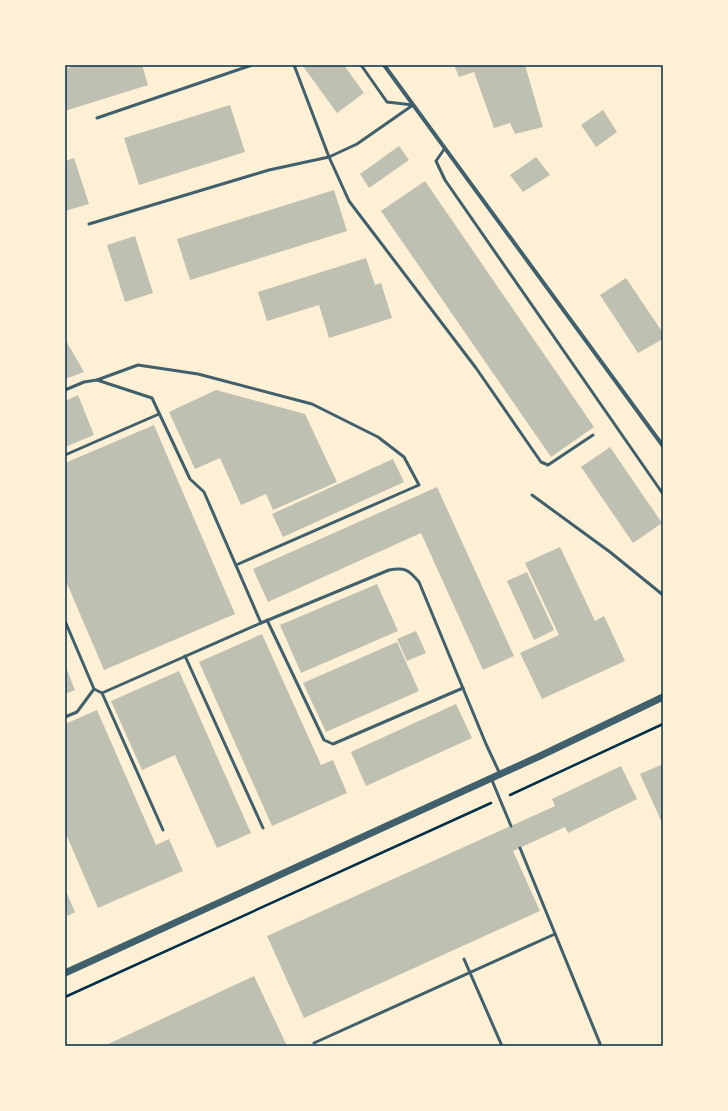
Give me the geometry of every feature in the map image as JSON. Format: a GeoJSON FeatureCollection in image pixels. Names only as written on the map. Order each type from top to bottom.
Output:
{"type":"FeatureCollection","features":[{"type":"Feature","properties":{"kind":"street"},"geometry":{"type":"LineString","coordinates":[[384,65],[663,446]]}},
{"type":"Feature","properties":{"kind":"street"},"geometry":{"type":"LineString","coordinates":[[65,973],[663,698]]}},
{"type":"Feature","properties":{"kind":"lane"},"geometry":{"type":"LineString","coordinates":[[97,118],[252,65]]}},
{"type":"Feature","properties":{"kind":"lane"},"geometry":{"type":"LineString","coordinates":[[294,65],[329,157],[349,201],[476,368],[541,462],[548,464],[593,434]]}},
{"type":"Feature","properties":{"kind":"lane"},"geometry":{"type":"LineString","coordinates":[[361,65],[387,102],[414,105]]}},
{"type":"Feature","properties":{"kind":"lane"},"geometry":{"type":"LineString","coordinates":[[89,224],[269,170],[329,157],[358,144],[414,105]]}},
{"type":"Feature","properties":{"kind":"lane"},"geometry":{"type":"LineString","coordinates":[[445,148],[436,161],[445,180],[663,494]]}},
{"type":"Feature","properties":{"kind":"lane"},"geometry":{"type":"LineString","coordinates":[[65,390],[84,382],[97,380],[138,365],[198,374],[312,404],[378,437],[404,457],[419,485],[236,565]]}},
{"type":"Feature","properties":{"kind":"lane"},"geometry":{"type":"LineString","coordinates":[[97,380],[152,398],[190,478],[204,492],[261,623]]}},
{"type":"Feature","properties":{"kind":"lane"},"geometry":{"type":"LineString","coordinates":[[65,455],[159,414]]}},
{"type":"Feature","properties":{"kind":"lane"},"geometry":{"type":"LineString","coordinates":[[532,495],[610,552],[663,594]]}},
{"type":"Feature","properties":{"kind":"lane"},"geometry":{"type":"LineString","coordinates":[[65,621],[94,689],[102,692],[267,620],[389,570],[400,568],[411,572],[419,582],[500,774]]}},
{"type":"Feature","properties":{"kind":"lane"},"geometry":{"type":"LineString","coordinates":[[267,620],[324,740],[333,744],[463,688]]}},
{"type":"Feature","properties":{"kind":"lane"},"geometry":{"type":"LineString","coordinates":[[185,656],[263,828]]}},
{"type":"Feature","properties":{"kind":"lane"},"geometry":{"type":"LineString","coordinates":[[65,717],[77,712],[94,689]]}},
{"type":"Feature","properties":{"kind":"lane"},"geometry":{"type":"LineString","coordinates":[[102,692],[163,830]]}},
{"type":"Feature","properties":{"kind":"lane"},"geometry":{"type":"LineString","coordinates":[[491,778],[511,826]]}},
{"type":"Feature","properties":{"kind":"lane"},"geometry":{"type":"LineString","coordinates":[[520,848],[601,1046]]}},
{"type":"Feature","properties":{"kind":"lane"},"geometry":{"type":"LineString","coordinates":[[314,1043],[555,934]]}},
{"type":"Feature","properties":{"kind":"lane"},"geometry":{"type":"LineString","coordinates":[[464,959],[502,1046]]}},
{"type":"Feature","properties":{"kind":"path"},"geometry":{"type":"LineString","coordinates":[[65,997],[663,724]]}},
{"type":"Feature","properties":{"kind":"building"},"geometry":{"type":"Polygon","coordinates":[[[78,65],[142,65],[148,85],[65,111],[65,69],[78,65]]]}},
{"type":"Feature","properties":{"kind":"building"},"geometry":{"type":"Polygon","coordinates":[[[302,65],[344,65],[364,93],[337,113],[302,65]]]}},
{"type":"Feature","properties":{"kind":"building"},"geometry":{"type":"Polygon","coordinates":[[[454,65],[525,65],[543,127],[515,134],[510,123],[494,128],[474,72],[459,77],[454,65]]]}},
{"type":"Feature","properties":{"kind":"building"},"geometry":{"type":"Polygon","coordinates":[[[230,105],[245,152],[139,185],[124,138],[230,105]]]}},
{"type":"Feature","properties":{"kind":"building"},"geometry":{"type":"Polygon","coordinates":[[[603,110],[617,132],[596,147],[581,125],[603,110]]]}},
{"type":"Feature","properties":{"kind":"building"},"geometry":{"type":"Polygon","coordinates":[[[399,146],[409,160],[369,188],[360,174],[399,146]]]}},
{"type":"Feature","properties":{"kind":"building"},"geometry":{"type":"Polygon","coordinates":[[[536,157],[550,175],[523,192],[510,175],[536,157]]]}},
{"type":"Feature","properties":{"kind":"building"},"geometry":{"type":"Polygon","coordinates":[[[74,158],[89,204],[65,211],[65,161],[74,158]]]}},
{"type":"Feature","properties":{"kind":"building"},"geometry":{"type":"Polygon","coordinates":[[[425,181],[594,427],[551,457],[381,211],[425,181]]]}},
{"type":"Feature","properties":{"kind":"building"},"geometry":{"type":"Polygon","coordinates":[[[334,190],[347,231],[190,280],[177,239],[334,190]]]}},
{"type":"Feature","properties":{"kind":"building"},"geometry":{"type":"Polygon","coordinates":[[[135,236],[153,293],[125,302],[107,245],[135,236]]]}},
{"type":"Feature","properties":{"kind":"building"},"geometry":{"type":"Polygon","coordinates":[[[366,258],[375,285],[381,283],[392,318],[329,338],[319,305],[267,321],[258,292],[366,258]]]}},
{"type":"Feature","properties":{"kind":"building"},"geometry":{"type":"Polygon","coordinates":[[[626,278],[663,333],[663,339],[638,353],[600,295],[626,278]]]}},
{"type":"Feature","properties":{"kind":"building"},"geometry":{"type":"Polygon","coordinates":[[[65,339],[84,372],[65,379],[65,339]]]}},
{"type":"Feature","properties":{"kind":"building"},"geometry":{"type":"Polygon","coordinates":[[[216,390],[305,414],[337,482],[273,510],[266,494],[241,505],[220,458],[195,469],[169,412],[216,390]]]}},
{"type":"Feature","properties":{"kind":"building"},"geometry":{"type":"Polygon","coordinates":[[[78,395],[94,435],[65,447],[65,401],[78,395]]]}},
{"type":"Feature","properties":{"kind":"building"},"geometry":{"type":"Polygon","coordinates":[[[154,425],[235,614],[104,670],[65,579],[65,463],[154,425]]]}},
{"type":"Feature","properties":{"kind":"building"},"geometry":{"type":"Polygon","coordinates":[[[610,447],[662,523],[633,543],[581,467],[610,447]]]}},
{"type":"Feature","properties":{"kind":"building"},"geometry":{"type":"Polygon","coordinates":[[[393,459],[404,482],[283,537],[272,514],[393,459]]]}},
{"type":"Feature","properties":{"kind":"building"},"geometry":{"type":"Polygon","coordinates":[[[437,487],[514,656],[483,670],[421,533],[268,602],[253,569],[437,487]]]}},
{"type":"Feature","properties":{"kind":"building"},"geometry":{"type":"Polygon","coordinates":[[[560,547],[595,621],[604,616],[625,661],[542,699],[520,653],[559,635],[525,563],[560,547]]]}},
{"type":"Feature","properties":{"kind":"building"},"geometry":{"type":"Polygon","coordinates":[[[527,572],[554,630],[534,640],[507,581],[527,572]]]}},
{"type":"Feature","properties":{"kind":"building"},"geometry":{"type":"Polygon","coordinates":[[[377,584],[398,631],[301,673],[280,625],[377,584]]]}},
{"type":"Feature","properties":{"kind":"building"},"geometry":{"type":"Polygon","coordinates":[[[416,631],[426,653],[407,661],[397,639],[416,631]]]}},
{"type":"Feature","properties":{"kind":"building"},"geometry":{"type":"Polygon","coordinates":[[[262,634],[321,765],[333,760],[347,793],[272,826],[199,662],[262,634]]]}},
{"type":"Feature","properties":{"kind":"building"},"geometry":{"type":"Polygon","coordinates":[[[397,642],[419,691],[326,732],[303,683],[397,642]]]}},
{"type":"Feature","properties":{"kind":"building"},"geometry":{"type":"Polygon","coordinates":[[[65,665],[75,690],[65,694],[65,665]]]}},
{"type":"Feature","properties":{"kind":"building"},"geometry":{"type":"Polygon","coordinates":[[[179,671],[251,833],[217,848],[175,755],[142,770],[111,701],[179,671]]]}},
{"type":"Feature","properties":{"kind":"building"},"geometry":{"type":"Polygon","coordinates":[[[456,704],[472,738],[366,786],[351,752],[456,704]]]}},
{"type":"Feature","properties":{"kind":"building"},"geometry":{"type":"Polygon","coordinates":[[[97,710],[156,845],[169,839],[183,871],[98,908],[65,832],[65,724],[97,710]]]}},
{"type":"Feature","properties":{"kind":"building"},"geometry":{"type":"Polygon","coordinates":[[[663,764],[663,825],[640,774],[663,764]]]}},
{"type":"Feature","properties":{"kind":"building"},"geometry":{"type":"Polygon","coordinates":[[[621,766],[637,799],[568,833],[565,827],[513,851],[540,911],[304,1018],[267,936],[555,806],[552,799],[621,766]]]}},
{"type":"Feature","properties":{"kind":"building"},"geometry":{"type":"Polygon","coordinates":[[[65,889],[75,912],[68,916],[65,910],[65,889]]]}},
{"type":"Feature","properties":{"kind":"building"},"geometry":{"type":"Polygon","coordinates":[[[254,976],[287,1046],[104,1046],[254,976]]]}}]}
